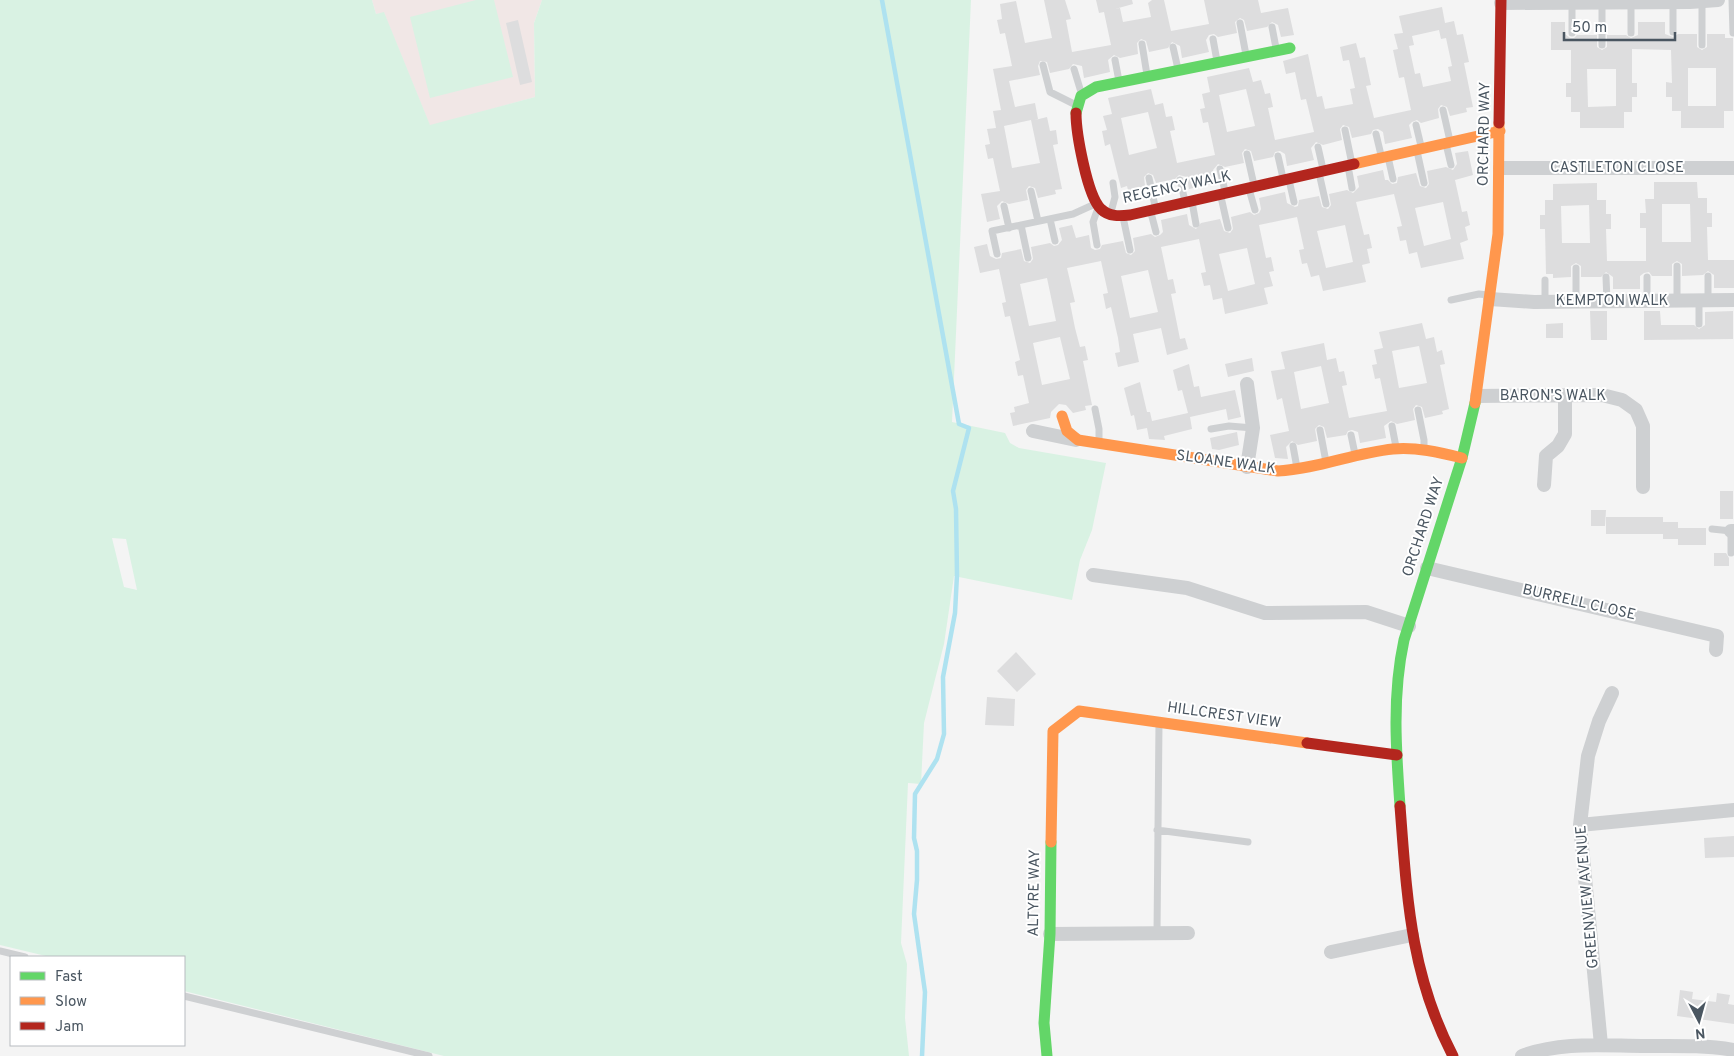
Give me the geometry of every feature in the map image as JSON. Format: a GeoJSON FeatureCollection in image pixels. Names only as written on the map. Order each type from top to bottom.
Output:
{"type":"FeatureCollection","features":[{"type":"Feature","properties":{"kind":"street"},"geometry":{"type":"LineString","coordinates":[[1501,2],[1631,3],[1718,0]]}},
{"type":"Feature","properties":{"kind":"street","name":"ORCHARD WAY"},"geometry":{"type":"LineString","coordinates":[[1453,1056],[1426,995],[1412,935],[1397,755],[1396,683],[1400,656],[1462,458],[1477,396],[1498,234],[1501,2]]}},
{"type":"Feature","properties":{"kind":"street"},"geometry":{"type":"LineString","coordinates":[[1097,206],[1076,124],[1080,100],[1096,87],[1290,48]]}},
{"type":"Feature","properties":{"kind":"street","name":"REGENCY WALK"},"geometry":{"type":"LineString","coordinates":[[1097,206],[1110,215],[1123,216],[1500,131]]}},
{"type":"Feature","properties":{"kind":"street","name":"CASTLETON CLOSE"},"geometry":{"type":"LineString","coordinates":[[1500,168],[1734,168]]}},
{"type":"Feature","properties":{"kind":"street","name":"KEMPTON WALK"},"geometry":{"type":"LineString","coordinates":[[1490,297],[1545,302],[1734,300]]}},
{"type":"Feature","properties":{"kind":"street"},"geometry":{"type":"LineString","coordinates":[[1247,384],[1253,428],[1247,466]]}},
{"type":"Feature","properties":{"kind":"street","name":"BARON'S WALK"},"geometry":{"type":"LineString","coordinates":[[1477,396],[1613,396],[1630,404],[1636,410],[1643,426],[1643,487]]}},
{"type":"Feature","properties":{"kind":"street"},"geometry":{"type":"LineString","coordinates":[[1544,485],[1546,456],[1558,446],[1565,434],[1565,396]]}},
{"type":"Feature","properties":{"kind":"street"},"geometry":{"type":"LineString","coordinates":[[1062,416],[1066,432],[1078,440]]}},
{"type":"Feature","properties":{"kind":"street","name":"SLOANE WALK"},"geometry":{"type":"LineString","coordinates":[[1033,431],[1078,440],[1278,471],[1298,470],[1356,456],[1396,449],[1424,450],[1462,458]]}},
{"type":"Feature","properties":{"kind":"street","name":"BURRELL CLOSE"},"geometry":{"type":"LineString","coordinates":[[1427,568],[1717,636],[1716,650]]}},
{"type":"Feature","properties":{"kind":"street"},"geometry":{"type":"LineString","coordinates":[[1093,575],[1187,588],[1265,613],[1366,612],[1409,626]]}},
{"type":"Feature","properties":{"kind":"street","name":"GREENVIEW AVENUE"},"geometry":{"type":"LineString","coordinates":[[1601,1046],[1580,825],[1588,756],[1599,721],[1612,693]]}},
{"type":"Feature","properties":{"kind":"street","name":"HILLCREST VIEW"},"geometry":{"type":"LineString","coordinates":[[1053,731],[1080,711],[1397,755]]}},
{"type":"Feature","properties":{"kind":"street","name":"ALTYRE WAY"},"geometry":{"type":"LineString","coordinates":[[1048,1056],[1044,1023],[1050,934],[1053,731]]}},
{"type":"Feature","properties":{"kind":"street"},"geometry":{"type":"LineString","coordinates":[[1580,825],[1734,810]]}},
{"type":"Feature","properties":{"kind":"street"},"geometry":{"type":"LineString","coordinates":[[1050,934],[1188,933]]}},
{"type":"Feature","properties":{"kind":"street"},"geometry":{"type":"LineString","coordinates":[[1331,952],[1412,935]]}},
{"type":"Feature","properties":{"kind":"street"},"geometry":{"type":"LineString","coordinates":[[1522,1056],[1537,1050],[1566,1045],[1734,1050]]}},
{"type":"Feature","properties":{"kind":"lane"},"geometry":{"type":"LineString","coordinates":[[1732,0],[1733,33]]}},
{"type":"Feature","properties":{"kind":"lane"},"geometry":{"type":"LineString","coordinates":[[1572,2],[1572,33]]}},
{"type":"Feature","properties":{"kind":"lane"},"geometry":{"type":"LineString","coordinates":[[1673,2],[1673,32]]}},
{"type":"Feature","properties":{"kind":"lane"},"geometry":{"type":"LineString","coordinates":[[1694,2],[1702,45]]}},
{"type":"Feature","properties":{"kind":"lane"},"geometry":{"type":"LineString","coordinates":[[1602,3],[1602,45]]}},
{"type":"Feature","properties":{"kind":"lane"},"geometry":{"type":"LineString","coordinates":[[1631,3],[1631,33]]}},
{"type":"Feature","properties":{"kind":"lane"},"geometry":{"type":"LineString","coordinates":[[1240,23],[1247,56]]}},
{"type":"Feature","properties":{"kind":"lane"},"geometry":{"type":"LineString","coordinates":[[1272,27],[1276,50]]}},
{"type":"Feature","properties":{"kind":"lane"},"geometry":{"type":"LineString","coordinates":[[1213,39],[1218,62]]}},
{"type":"Feature","properties":{"kind":"lane"},"geometry":{"type":"LineString","coordinates":[[1142,44],[1148,76]]}},
{"type":"Feature","properties":{"kind":"lane"},"geometry":{"type":"LineString","coordinates":[[1173,47],[1178,70]]}},
{"type":"Feature","properties":{"kind":"lane"},"geometry":{"type":"LineString","coordinates":[[1115,60],[1119,82]]}},
{"type":"Feature","properties":{"kind":"lane"},"geometry":{"type":"LineString","coordinates":[[1043,64],[1050,92],[1080,100],[1074,68]]}},
{"type":"Feature","properties":{"kind":"lane"},"geometry":{"type":"LineString","coordinates":[[1443,110],[1451,165]]}},
{"type":"Feature","properties":{"kind":"lane"},"geometry":{"type":"LineString","coordinates":[[1416,125],[1424,183]]}},
{"type":"Feature","properties":{"kind":"lane"},"geometry":{"type":"LineString","coordinates":[[1345,130],[1352,188]]}},
{"type":"Feature","properties":{"kind":"lane"},"geometry":{"type":"LineString","coordinates":[[1376,134],[1393,179]]}},
{"type":"Feature","properties":{"kind":"lane"},"geometry":{"type":"LineString","coordinates":[[1318,147],[1326,204]]}},
{"type":"Feature","properties":{"kind":"lane"},"geometry":{"type":"LineString","coordinates":[[1246,154],[1255,210]]}},
{"type":"Feature","properties":{"kind":"lane"},"geometry":{"type":"LineString","coordinates":[[1278,156],[1294,202]]}},
{"type":"Feature","properties":{"kind":"lane"},"geometry":{"type":"LineString","coordinates":[[1220,169],[1228,228]]}},
{"type":"Feature","properties":{"kind":"lane"},"geometry":{"type":"LineString","coordinates":[[1149,178],[1156,232]]}},
{"type":"Feature","properties":{"kind":"lane"},"geometry":{"type":"LineString","coordinates":[[1180,180],[1196,224]]}},
{"type":"Feature","properties":{"kind":"lane"},"geometry":{"type":"LineString","coordinates":[[1110,215],[1115,197],[1113,183]]}},
{"type":"Feature","properties":{"kind":"lane"},"geometry":{"type":"LineString","coordinates":[[1031,191],[1038,222]]}},
{"type":"Feature","properties":{"kind":"lane"},"geometry":{"type":"LineString","coordinates":[[1004,206],[1009,228]]}},
{"type":"Feature","properties":{"kind":"lane"},"geometry":{"type":"LineString","coordinates":[[997,254],[992,231],[1073,214],[1097,206]]}},
{"type":"Feature","properties":{"kind":"lane"},"geometry":{"type":"LineString","coordinates":[[1097,206],[1093,222],[1097,245]]}},
{"type":"Feature","properties":{"kind":"lane"},"geometry":{"type":"LineString","coordinates":[[1123,216],[1130,250]]}},
{"type":"Feature","properties":{"kind":"lane"},"geometry":{"type":"LineString","coordinates":[[1050,219],[1055,241]]}},
{"type":"Feature","properties":{"kind":"lane"},"geometry":{"type":"LineString","coordinates":[[1021,225],[1028,258]]}},
{"type":"Feature","properties":{"kind":"lane"},"geometry":{"type":"LineString","coordinates":[[1677,266],[1677,300]]}},
{"type":"Feature","properties":{"kind":"lane"},"geometry":{"type":"LineString","coordinates":[[1576,268],[1576,301]]}},
{"type":"Feature","properties":{"kind":"lane"},"geometry":{"type":"LineString","coordinates":[[1699,324],[1708,276]]}},
{"type":"Feature","properties":{"kind":"lane"},"geometry":{"type":"LineString","coordinates":[[1647,277],[1647,301]]}},
{"type":"Feature","properties":{"kind":"lane"},"geometry":{"type":"LineString","coordinates":[[1606,278],[1607,301]]}},
{"type":"Feature","properties":{"kind":"lane"},"geometry":{"type":"LineString","coordinates":[[1545,280],[1545,302]]}},
{"type":"Feature","properties":{"kind":"lane"},"geometry":{"type":"LineString","coordinates":[[1451,300],[1479,294],[1490,297]]}},
{"type":"Feature","properties":{"kind":"lane"},"geometry":{"type":"LineString","coordinates":[[1095,409],[1099,428],[1099,443]]}},
{"type":"Feature","properties":{"kind":"lane"},"geometry":{"type":"LineString","coordinates":[[1418,410],[1424,450]]}},
{"type":"Feature","properties":{"kind":"lane"},"geometry":{"type":"LineString","coordinates":[[1210,429],[1229,426],[1253,428]]}},
{"type":"Feature","properties":{"kind":"lane"},"geometry":{"type":"LineString","coordinates":[[1392,426],[1396,449]]}},
{"type":"Feature","properties":{"kind":"lane"},"geometry":{"type":"LineString","coordinates":[[1320,430],[1326,463]]}},
{"type":"Feature","properties":{"kind":"lane"},"geometry":{"type":"LineString","coordinates":[[1351,434],[1356,456]]}},
{"type":"Feature","properties":{"kind":"lane"},"geometry":{"type":"LineString","coordinates":[[1293,446],[1298,470]]}},
{"type":"Feature","properties":{"kind":"lane"},"geometry":{"type":"LineString","coordinates":[[1712,529],[1732,531],[1731,554]]}},
{"type":"Feature","properties":{"kind":"lane"},"geometry":{"type":"LineString","coordinates":[[1157,933],[1159,722]]}},
{"type":"Feature","properties":{"kind":"lane"},"geometry":{"type":"LineString","coordinates":[[1157,830],[1248,842]]}},
{"type":"Feature","properties":{"kind":"lane"},"geometry":{"type":"LineString","coordinates":[[0,951],[21,956]]}},
{"type":"Feature","properties":{"kind":"lane"},"geometry":{"type":"LineString","coordinates":[[185,996],[429,1056]]}},
{"type":"Feature","properties":{"kind":"shaded area"},"geometry":{"type":"Polygon","coordinates":[[[372,0],[542,0],[534,23],[535,97],[430,126],[384,13],[376,14],[372,0]]]}},
{"type":"Feature","properties":{"kind":"green space"},"geometry":{"type":"Polygon","coordinates":[[[0,0],[372,0],[376,14],[384,12],[430,125],[535,97],[534,23],[542,0],[971,0],[952,422],[1005,433],[1010,443],[1019,448],[1106,463],[1092,530],[1080,560],[1072,600],[954,576],[944,644],[924,723],[921,784],[908,783],[901,943],[907,964],[905,1018],[909,1056],[444,1056],[185,991],[185,956],[46,956],[0,945],[0,0]],[[112,538],[124,587],[137,590],[126,539],[112,538]]]}},
{"type":"Feature","properties":{"kind":"green space"},"geometry":{"type":"Polygon","coordinates":[[[476,0],[494,0],[513,77],[430,98],[410,17],[476,0]]]}},
{"type":"Feature","properties":{"kind":"building"},"geometry":{"type":"Polygon","coordinates":[[[1044,0],[1065,0],[1071,19],[1066,20],[1072,52],[1111,45],[1104,12],[1099,13],[1096,0],[1132,0],[1133,4],[1115,9],[1120,8],[1123,22],[1151,17],[1148,3],[1152,0],[1164,0],[1171,31],[1209,24],[1204,0],[1258,0],[1261,13],[1288,8],[1294,35],[1281,37],[1278,25],[1272,22],[1267,27],[1247,31],[1244,20],[1240,18],[1235,22],[1237,33],[1218,37],[1214,34],[1209,35],[1206,40],[1209,52],[1182,58],[1180,46],[1172,42],[1168,48],[1149,52],[1146,41],[1141,39],[1137,43],[1138,54],[1120,58],[1114,55],[1108,60],[1110,72],[1084,78],[1082,66],[1073,64],[1069,69],[1050,73],[1047,62],[1040,61],[1038,66],[1040,75],[1009,81],[1015,107],[1035,103],[1038,119],[1035,120],[1047,117],[1050,131],[1056,130],[1058,144],[1053,145],[1062,189],[1055,190],[1056,194],[1038,198],[1035,188],[1029,186],[1026,190],[1028,200],[1009,204],[1002,201],[997,206],[1000,219],[987,222],[981,194],[1000,191],[993,158],[988,159],[985,145],[990,144],[987,129],[996,128],[993,111],[1001,110],[993,69],[1012,66],[1005,33],[1000,34],[997,20],[1002,19],[1000,4],[1016,1],[1025,43],[1052,38],[1044,0]],[[1031,120],[1004,126],[1012,168],[1040,163],[1031,120]]]}},
{"type":"Feature","properties":{"kind":"building"},"geometry":{"type":"Polygon","coordinates":[[[1442,7],[1445,23],[1454,21],[1457,35],[1463,34],[1469,62],[1464,63],[1473,107],[1466,108],[1467,112],[1450,116],[1447,107],[1441,105],[1438,109],[1439,118],[1421,123],[1417,120],[1409,125],[1412,138],[1385,144],[1383,132],[1378,129],[1373,130],[1371,134],[1352,138],[1349,127],[1343,125],[1340,129],[1342,140],[1323,145],[1316,142],[1311,148],[1314,160],[1287,166],[1285,154],[1280,151],[1275,152],[1273,157],[1254,161],[1251,151],[1245,149],[1242,153],[1244,163],[1225,167],[1218,164],[1213,170],[1216,183],[1189,189],[1187,177],[1179,175],[1175,179],[1156,183],[1153,175],[1148,173],[1144,177],[1145,186],[1128,190],[1127,186],[1121,188],[1110,144],[1105,146],[1102,131],[1107,130],[1103,116],[1112,114],[1108,98],[1151,89],[1155,105],[1163,103],[1166,117],[1172,116],[1175,130],[1170,131],[1177,163],[1215,155],[1208,122],[1203,123],[1200,109],[1205,108],[1202,94],[1210,92],[1207,77],[1249,68],[1253,82],[1261,80],[1265,94],[1270,93],[1273,107],[1268,108],[1275,140],[1314,132],[1306,99],[1301,100],[1295,72],[1286,74],[1283,61],[1308,54],[1317,97],[1322,96],[1325,109],[1353,104],[1350,89],[1355,88],[1349,60],[1343,61],[1340,47],[1356,43],[1360,58],[1365,57],[1371,85],[1366,86],[1374,118],[1411,110],[1404,77],[1399,78],[1393,50],[1398,49],[1394,34],[1403,33],[1399,16],[1442,7]],[[1439,30],[1412,36],[1414,45],[1409,46],[1415,74],[1420,73],[1423,87],[1451,81],[1448,67],[1452,66],[1446,38],[1441,39],[1439,30]],[[1246,89],[1219,95],[1227,132],[1255,126],[1246,89]],[[1148,112],[1121,118],[1129,155],[1157,148],[1148,112]]]}},
{"type":"Feature","properties":{"kind":"building"},"geometry":{"type":"Polygon","coordinates":[[[518,20],[532,82],[520,85],[506,23],[518,20]]]}},
{"type":"Feature","properties":{"kind":"building"},"geometry":{"type":"Polygon","coordinates":[[[1551,22],[1565,22],[1565,34],[1570,38],[1574,38],[1577,35],[1597,35],[1597,47],[1602,50],[1607,47],[1607,35],[1626,35],[1631,38],[1638,35],[1638,22],[1665,22],[1665,34],[1673,37],[1678,34],[1697,34],[1697,47],[1702,50],[1707,47],[1707,34],[1725,34],[1725,38],[1733,38],[1733,111],[1724,111],[1724,128],[1681,128],[1681,111],[1672,111],[1672,97],[1666,97],[1666,82],[1672,83],[1671,50],[1632,49],[1632,83],[1637,83],[1637,97],[1632,97],[1632,112],[1624,112],[1624,128],[1580,128],[1580,112],[1571,112],[1571,97],[1566,97],[1566,83],[1571,83],[1571,50],[1551,50],[1551,22]],[[1688,68],[1688,106],[1716,106],[1716,68],[1688,68]],[[1587,69],[1588,107],[1616,106],[1616,69],[1587,69]]]}},
{"type":"Feature","properties":{"kind":"building"},"geometry":{"type":"Polygon","coordinates":[[[1468,151],[1473,175],[1455,180],[1462,212],[1467,211],[1470,225],[1465,227],[1468,240],[1460,243],[1464,259],[1421,268],[1417,252],[1409,254],[1406,240],[1400,241],[1397,227],[1402,226],[1394,194],[1356,202],[1364,235],[1369,234],[1372,248],[1367,249],[1370,263],[1362,265],[1366,282],[1323,291],[1319,275],[1311,277],[1307,263],[1302,264],[1299,250],[1304,249],[1297,217],[1259,225],[1266,258],[1271,257],[1274,271],[1269,272],[1273,286],[1264,288],[1268,304],[1225,314],[1222,298],[1213,300],[1210,285],[1204,286],[1201,273],[1206,272],[1199,239],[1161,247],[1168,280],[1173,279],[1176,293],[1171,294],[1180,339],[1185,338],[1188,349],[1167,355],[1161,328],[1133,334],[1139,362],[1118,367],[1115,353],[1120,352],[1118,338],[1111,307],[1106,309],[1103,294],[1108,293],[1101,261],[1067,268],[1075,302],[1070,303],[1075,328],[1080,347],[1085,346],[1088,360],[1083,361],[1092,405],[1085,406],[1086,410],[1073,413],[1066,405],[1059,404],[1051,412],[1050,418],[1013,426],[1010,413],[1015,412],[1014,407],[1029,403],[1023,375],[1018,376],[1015,362],[1020,360],[1010,316],[1005,317],[1002,303],[1006,302],[999,269],[980,273],[974,247],[987,244],[990,256],[996,259],[1001,258],[1002,253],[1021,249],[1024,261],[1030,263],[1033,259],[1031,247],[1050,243],[1054,246],[1058,245],[1062,240],[1059,228],[1072,225],[1076,238],[1089,235],[1091,248],[1095,250],[1100,249],[1102,245],[1123,241],[1126,253],[1131,255],[1135,251],[1133,238],[1151,234],[1155,237],[1160,235],[1163,232],[1161,220],[1187,214],[1189,225],[1196,229],[1201,223],[1220,219],[1224,231],[1230,233],[1233,229],[1231,217],[1250,212],[1254,215],[1259,213],[1261,209],[1259,198],[1285,192],[1287,203],[1295,207],[1298,206],[1299,200],[1319,196],[1322,207],[1328,209],[1331,205],[1329,194],[1347,190],[1353,193],[1359,187],[1357,176],[1383,170],[1385,180],[1392,184],[1397,183],[1398,177],[1416,173],[1420,186],[1426,188],[1429,184],[1427,171],[1446,167],[1453,170],[1457,164],[1455,153],[1468,151]],[[1443,202],[1415,208],[1424,246],[1451,239],[1443,202]],[[1345,225],[1317,231],[1326,268],[1353,262],[1345,225]],[[1247,248],[1219,254],[1228,291],[1255,284],[1247,248]],[[1148,270],[1121,276],[1130,318],[1158,312],[1148,270]],[[1047,278],[1020,284],[1029,326],[1056,321],[1047,278]],[[1060,337],[1033,343],[1042,385],[1070,379],[1060,337]]]}},
{"type":"Feature","properties":{"kind":"building"},"geometry":{"type":"Polygon","coordinates":[[[1654,182],[1697,182],[1698,198],[1707,198],[1707,213],[1712,213],[1712,227],[1707,227],[1708,260],[1734,260],[1734,288],[1714,288],[1714,275],[1708,271],[1703,275],[1682,276],[1682,264],[1677,261],[1672,264],[1672,276],[1652,276],[1649,272],[1640,276],[1640,289],[1613,289],[1613,277],[1606,272],[1601,277],[1581,277],[1581,266],[1576,263],[1571,266],[1571,277],[1553,278],[1553,274],[1546,274],[1545,229],[1540,229],[1540,215],[1545,215],[1545,200],[1553,200],[1553,184],[1597,183],[1597,200],[1606,200],[1606,214],[1611,214],[1611,229],[1606,229],[1607,261],[1646,261],[1646,228],[1640,228],[1640,213],[1646,213],[1645,199],[1654,199],[1654,182]],[[1662,204],[1662,242],[1691,242],[1690,204],[1662,204]],[[1589,205],[1561,206],[1562,243],[1590,243],[1589,205]]]}},
{"type":"Feature","properties":{"kind":"building"},"geometry":{"type":"Polygon","coordinates":[[[1590,311],[1607,311],[1607,340],[1591,340],[1590,311]]]}},
{"type":"Feature","properties":{"kind":"building"},"geometry":{"type":"Polygon","coordinates":[[[1644,311],[1660,311],[1661,325],[1694,325],[1699,329],[1705,325],[1705,312],[1733,311],[1733,339],[1644,340],[1644,311]]]}},
{"type":"Feature","properties":{"kind":"building"},"geometry":{"type":"Polygon","coordinates":[[[1422,323],[1426,339],[1434,337],[1437,352],[1442,350],[1445,364],[1440,365],[1449,409],[1442,411],[1443,414],[1425,418],[1422,407],[1416,405],[1413,409],[1415,420],[1397,424],[1391,421],[1384,426],[1386,438],[1360,443],[1358,432],[1352,430],[1348,431],[1346,435],[1327,438],[1324,427],[1319,425],[1315,429],[1317,441],[1298,445],[1292,441],[1286,447],[1288,459],[1275,458],[1270,435],[1289,431],[1282,398],[1277,400],[1271,371],[1285,369],[1281,352],[1324,343],[1327,360],[1336,358],[1339,372],[1344,371],[1347,385],[1342,386],[1349,418],[1387,411],[1380,378],[1375,379],[1372,365],[1377,364],[1374,350],[1383,348],[1379,332],[1422,323]],[[1419,346],[1392,351],[1399,388],[1427,383],[1419,346]],[[1321,366],[1294,372],[1301,409],[1329,403],[1321,366]]]}},
{"type":"Feature","properties":{"kind":"building"},"geometry":{"type":"Polygon","coordinates":[[[1563,323],[1563,338],[1546,338],[1546,324],[1563,323]]]}},
{"type":"Feature","properties":{"kind":"building"},"geometry":{"type":"Polygon","coordinates":[[[1252,358],[1254,371],[1228,377],[1225,364],[1252,358]]]}},
{"type":"Feature","properties":{"kind":"building"},"geometry":{"type":"Polygon","coordinates":[[[1189,364],[1194,387],[1199,386],[1201,397],[1235,390],[1241,417],[1228,420],[1226,409],[1190,417],[1192,429],[1164,436],[1165,440],[1149,439],[1147,428],[1137,430],[1134,415],[1131,416],[1124,388],[1140,382],[1147,412],[1150,412],[1152,421],[1188,413],[1182,390],[1178,391],[1173,370],[1189,364]]]}},
{"type":"Feature","properties":{"kind":"building"},"geometry":{"type":"Polygon","coordinates":[[[1237,432],[1239,445],[1219,450],[1212,449],[1210,438],[1237,432]]]}},
{"type":"Feature","properties":{"kind":"building"},"geometry":{"type":"Polygon","coordinates":[[[1720,491],[1733,491],[1733,519],[1720,519],[1720,491]]]}},
{"type":"Feature","properties":{"kind":"building"},"geometry":{"type":"Polygon","coordinates":[[[1591,510],[1606,510],[1605,526],[1591,526],[1591,510]]]}},
{"type":"Feature","properties":{"kind":"building"},"geometry":{"type":"Polygon","coordinates":[[[1606,517],[1663,517],[1663,522],[1678,522],[1678,528],[1706,528],[1706,545],[1678,545],[1678,539],[1663,539],[1663,534],[1606,534],[1606,517]]]}},
{"type":"Feature","properties":{"kind":"building"},"geometry":{"type":"Polygon","coordinates":[[[1714,553],[1726,553],[1729,558],[1729,566],[1714,566],[1714,553]]]}},
{"type":"Feature","properties":{"kind":"building"},"geometry":{"type":"Polygon","coordinates":[[[1016,652],[1036,674],[1017,692],[997,671],[1016,652]]]}},
{"type":"Feature","properties":{"kind":"building"},"geometry":{"type":"Polygon","coordinates":[[[987,697],[1015,699],[1014,726],[985,725],[987,697]]]}},
{"type":"Feature","properties":{"kind":"building"},"geometry":{"type":"Polygon","coordinates":[[[1734,836],[1734,857],[1705,858],[1704,838],[1734,836]]]}},
{"type":"Feature","properties":{"kind":"building"},"geometry":{"type":"Polygon","coordinates":[[[1680,990],[1693,992],[1692,999],[1716,1002],[1717,993],[1730,995],[1728,1004],[1734,1005],[1734,1024],[1677,1016],[1680,990]]]}},
{"type":"Feature","properties":{"kind":"waterway"},"geometry":{"type":"LineString","coordinates":[[882,0],[959,424],[969,428],[953,491],[956,509],[957,575],[955,613],[943,677],[944,734],[937,759],[915,794],[914,838],[917,851],[917,880],[914,914],[925,992],[922,1056]]}},
{"type":"Feature","properties":{"kind":"traffic: fast"},"geometry":{"type":"LineString","coordinates":[[1076,113],[1081,96],[1096,87],[1290,48]]}},
{"type":"Feature","properties":{"kind":"traffic: fast"},"geometry":{"type":"LineString","coordinates":[[1400,806],[1396,743],[1396,702],[1400,661],[1404,640],[1462,458],[1475,403]]}},
{"type":"Feature","properties":{"kind":"traffic: fast"},"geometry":{"type":"LineString","coordinates":[[1047,1056],[1044,1023],[1050,934],[1051,842]]}},
{"type":"Feature","properties":{"kind":"traffic: slow"},"geometry":{"type":"LineString","coordinates":[[1475,403],[1498,234],[1499,123]]}},
{"type":"Feature","properties":{"kind":"traffic: slow"},"geometry":{"type":"LineString","coordinates":[[1354,164],[1500,131]]}},
{"type":"Feature","properties":{"kind":"traffic: slow"},"geometry":{"type":"LineString","coordinates":[[1062,416],[1067,431],[1078,440],[1278,471],[1293,470],[1393,449],[1428,451],[1462,458]]}},
{"type":"Feature","properties":{"kind":"traffic: slow"},"geometry":{"type":"LineString","coordinates":[[1051,842],[1053,731],[1079,711],[1307,743]]}},
{"type":"Feature","properties":{"kind":"traffic: jam"},"geometry":{"type":"LineString","coordinates":[[1499,123],[1501,0]]}},
{"type":"Feature","properties":{"kind":"traffic: jam"},"geometry":{"type":"LineString","coordinates":[[1076,113],[1080,148],[1091,191],[1101,209],[1115,215],[1130,215],[1354,164]]}},
{"type":"Feature","properties":{"kind":"traffic: jam"},"geometry":{"type":"LineString","coordinates":[[1307,743],[1397,755]]}},
{"type":"Feature","properties":{"kind":"traffic: jam"},"geometry":{"type":"LineString","coordinates":[[1400,806],[1405,872],[1419,965],[1439,1025],[1453,1056]]}}]}
